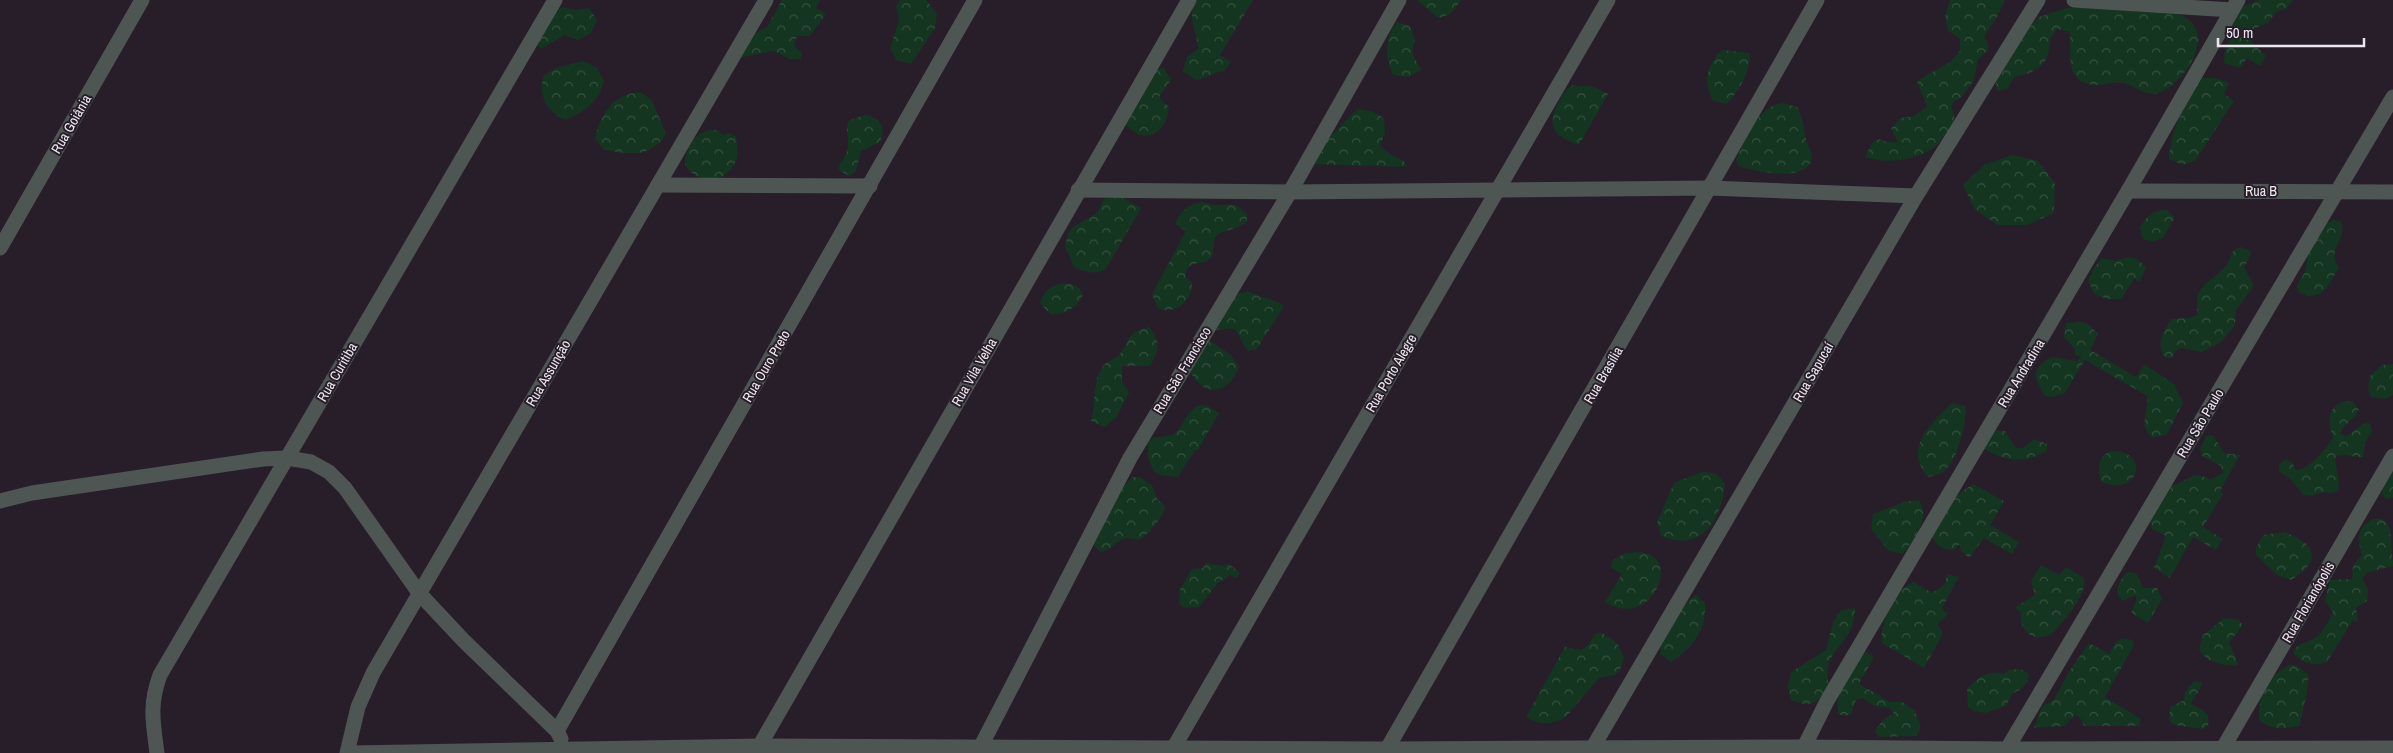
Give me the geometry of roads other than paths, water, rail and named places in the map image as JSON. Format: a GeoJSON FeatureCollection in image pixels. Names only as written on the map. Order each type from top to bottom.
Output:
{"type":"FeatureCollection","features":[{"type":"Feature","properties":{"kind":"street","name":"Rua Goiânia"},"geometry":{"type":"LineString","coordinates":[[0,248],[142,0]]}},
{"type":"Feature","properties":{"kind":"street","name":"Rua Curitiba"},"geometry":{"type":"LineString","coordinates":[[157,753],[152,715],[152,695],[160,675],[555,0]]}},
{"type":"Feature","properties":{"kind":"street","name":"Rua Assunção"},"geometry":{"type":"LineString","coordinates":[[347,753],[358,707],[373,673],[766,0]]}},
{"type":"Feature","properties":{"kind":"street","name":"Rua Ouro Preto"},"geometry":{"type":"LineString","coordinates":[[557,731],[975,0]]}},
{"type":"Feature","properties":{"kind":"street","name":"Rua Vila Velha"},"geometry":{"type":"LineString","coordinates":[[758,749],[1189,0]]}},
{"type":"Feature","properties":{"kind":"street","name":"Rua São Francisco"},"geometry":{"type":"LineString","coordinates":[[980,748],[1130,458],[1290,192],[1399,0]]}},
{"type":"Feature","properties":{"kind":"street","name":"Rua Porto Alegre"},"geometry":{"type":"LineString","coordinates":[[1174,747],[1497,188],[1608,0]]}},
{"type":"Feature","properties":{"kind":"street","name":"Rua Brasília"},"geometry":{"type":"LineString","coordinates":[[1387,749],[1817,0]]}},
{"type":"Feature","properties":{"kind":"street","name":"Rua Sapucaí"},"geometry":{"type":"LineString","coordinates":[[1593,747],[1916,196],[2038,0]]}},
{"type":"Feature","properties":{"kind":"street"},"geometry":{"type":"LineString","coordinates":[[2074,0],[2235,5]]}},
{"type":"Feature","properties":{"kind":"street","name":"Rua Andradina"},"geometry":{"type":"LineString","coordinates":[[1804,750],[1827,700],[2128,192],[2235,5]]}},
{"type":"Feature","properties":{"kind":"street","name":"Rua São Paulo"},"geometry":{"type":"LineString","coordinates":[[2007,749],[2393,97]]}},
{"type":"Feature","properties":{"kind":"street"},"geometry":{"type":"LineString","coordinates":[[658,185],[870,186]]}},
{"type":"Feature","properties":{"kind":"street"},"geometry":{"type":"LineString","coordinates":[[1078,190],[1290,192],[1497,188],[1710,188],[1916,196]]}},
{"type":"Feature","properties":{"kind":"street","name":"Rua B"},"geometry":{"type":"LineString","coordinates":[[2128,192],[2393,192]]}},
{"type":"Feature","properties":{"kind":"street","name":"Rua Florianópolis"},"geometry":{"type":"LineString","coordinates":[[2224,748],[2393,456]]}},
{"type":"Feature","properties":{"kind":"street"},"geometry":{"type":"LineString","coordinates":[[0,501],[32,492],[263,459],[287,458],[311,462],[329,472],[345,488],[419,593],[463,640],[557,731],[568,751]]}},
{"type":"Feature","properties":{"kind":"street"},"geometry":{"type":"LineString","coordinates":[[351,753],[1174,747],[1306,751],[1593,747],[1804,750],[2224,748],[2316,750],[2393,748]]}}]}
